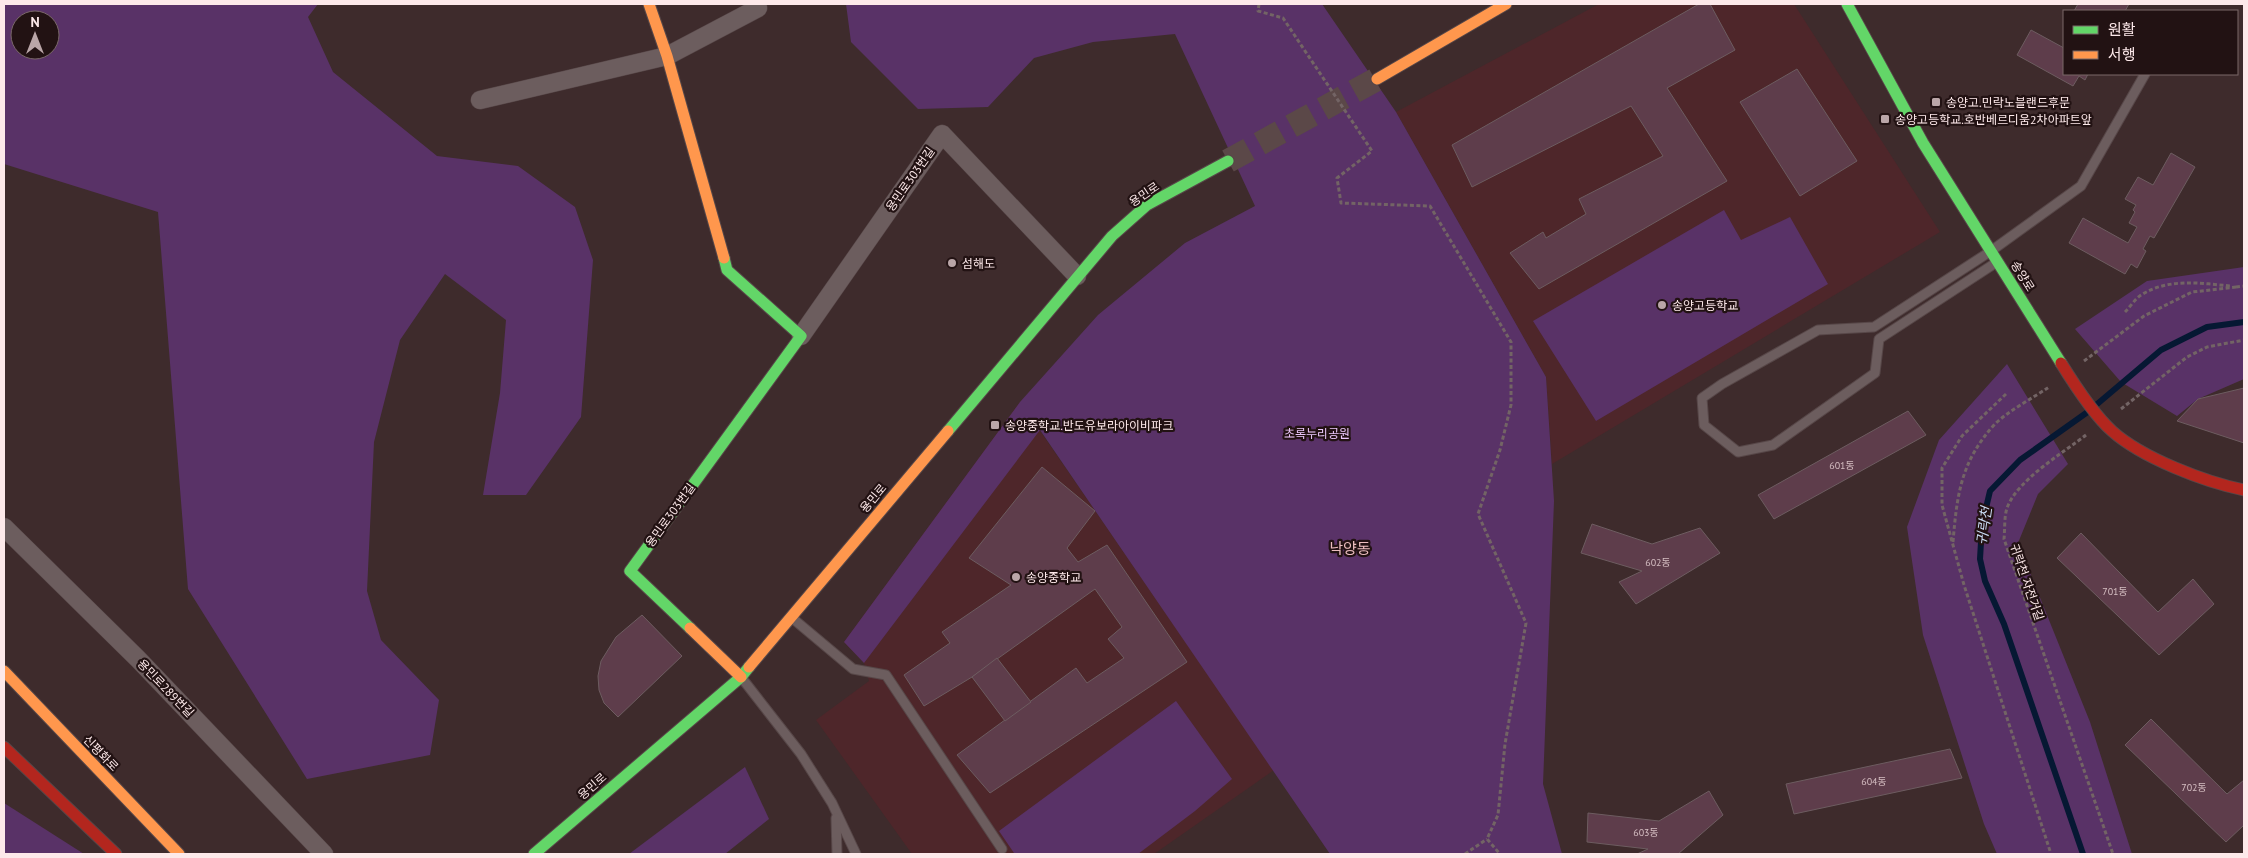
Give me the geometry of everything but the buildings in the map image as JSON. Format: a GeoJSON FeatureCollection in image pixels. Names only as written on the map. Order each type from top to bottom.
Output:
{"type":"FeatureCollection","features":[{"type":"Feature","properties":{"kind":"main road"},"geometry":{"type":"LineString","coordinates":[[649,4],[667,56],[727,270],[800,336]]}},
{"type":"Feature","properties":{"kind":"main road"},"geometry":{"type":"LineString","coordinates":[[1377,79],[1506,4]]}},
{"type":"Feature","properties":{"kind":"main road","name":"송양로"},"geometry":{"type":"LineString","coordinates":[[1847,4],[1923,144],[2072,381],[2102,420],[2112,430],[2147,454],[2218,485],[2244,490]]}},
{"type":"Feature","properties":{"kind":"main road","name":"용민로"},"geometry":{"type":"LineString","coordinates":[[534,854],[741,677],[1112,236],[1147,205],[1228,161]]}},
{"type":"Feature","properties":{"kind":"main road","name":"용민로303번길"},"geometry":{"type":"LineString","coordinates":[[741,677],[630,571],[800,336]]}},
{"type":"Feature","properties":{"kind":"main road","name":"신평화로"},"geometry":{"type":"LineString","coordinates":[[4,672],[178,854]]}},
{"type":"Feature","properties":{"kind":"main road"},"geometry":{"type":"LineString","coordinates":[[4,747],[116,854]]}},
{"type":"Feature","properties":{"kind":"street"},"geometry":{"type":"LineString","coordinates":[[480,100],[667,56],[758,8]]}},
{"type":"Feature","properties":{"kind":"street","name":"용민로303번길"},"geometry":{"type":"LineString","coordinates":[[800,336],[942,134],[1077,276]]}},
{"type":"Feature","properties":{"kind":"street","name":"용민로289번길"},"geometry":{"type":"LineString","coordinates":[[4,527],[138,659],[324,854]]}},
{"type":"Feature","properties":{"kind":"lane"},"geometry":{"type":"LineString","coordinates":[[1998,262],[1878,339],[1875,373],[1773,445],[1738,452],[1704,425],[1702,398],[1722,384],[1818,330],[1874,326],[1991,251],[2081,186],[2144,75]]}},
{"type":"Feature","properties":{"kind":"lane"},"geometry":{"type":"LineString","coordinates":[[791,617],[852,669],[886,675],[1002,849]]}},
{"type":"Feature","properties":{"kind":"lane"},"geometry":{"type":"LineString","coordinates":[[741,677],[801,754],[836,812],[856,854]]}},
{"type":"Feature","properties":{"kind":"lane"},"geometry":{"type":"LineString","coordinates":[[836,812],[837,854]]}},
{"type":"Feature","properties":{"kind":"path"},"geometry":{"type":"LineString","coordinates":[[1259,4],[1258,11],[1283,18],[1372,151],[1337,178],[1342,203],[1430,206],[1511,342],[1511,405],[1500,450],[1478,514],[1526,623],[1505,744],[1498,815],[1487,839],[1465,854]]}},
{"type":"Feature","properties":{"kind":"path"},"geometry":{"type":"LineString","coordinates":[[2125,312],[2141,295],[2170,284],[2200,282],[2236,287],[2244,286]]}},
{"type":"Feature","properties":{"kind":"path","name":"귀락천 자전거길"},"geometry":{"type":"LineString","coordinates":[[2113,854],[2004,539],[2007,508],[2019,490],[2036,474],[2102,420],[2186,357],[2206,346],[2244,340]]}},
{"type":"Feature","properties":{"kind":"path"},"geometry":{"type":"LineString","coordinates":[[2006,394],[1962,436],[1942,468],[1942,506],[1964,584],[2052,854]]}},
{"type":"Feature","properties":{"kind":"path"},"geometry":{"type":"LineString","coordinates":[[1487,839],[1500,854]]}},
{"type":"Feature","properties":{"kind":"shaded area","name":"송양고등학교"},"geometry":{"type":"Polygon","coordinates":[[[1599,4],[1794,4],[1940,232],[1552,464],[1546,377],[1396,112],[1599,4]]]}},
{"type":"Feature","properties":{"kind":"shaded area","name":"송양중학교"},"geometry":{"type":"Polygon","coordinates":[[[1020,402],[1274,770],[1154,854],[912,854],[816,720],[869,681],[864,663],[844,642],[1020,402]]]}},
{"type":"Feature","properties":{"kind":"green space"},"geometry":{"type":"Polygon","coordinates":[[[4,4],[318,4],[308,17],[333,72],[437,156],[518,166],[575,207],[593,260],[581,417],[526,495],[483,495],[500,393],[506,320],[445,274],[400,340],[374,442],[367,591],[381,640],[439,700],[430,755],[307,779],[188,589],[158,212],[4,164],[4,4]]]}},
{"type":"Feature","properties":{"kind":"green space","name":"초록누리공원"},"geometry":{"type":"Polygon","coordinates":[[[846,4],[1322,4],[1396,112],[1546,377],[1554,501],[1543,784],[1562,854],[1330,854],[1040,430],[864,663],[844,642],[1020,402],[1098,315],[1185,243],[1255,206],[1175,34],[1093,42],[1034,58],[988,107],[918,109],[851,42],[846,4]]]}},
{"type":"Feature","properties":{"kind":"green space"},"geometry":{"type":"Polygon","coordinates":[[[1724,210],[1741,240],[1790,217],[1828,284],[1596,421],[1533,321],[1724,210]]]}},
{"type":"Feature","properties":{"kind":"green space"},"geometry":{"type":"Polygon","coordinates":[[[2244,267],[2244,379],[2198,399],[2177,416],[2121,382],[2075,329],[2147,281],[2244,267]]]}},
{"type":"Feature","properties":{"kind":"green space"},"geometry":{"type":"Polygon","coordinates":[[[2007,364],[2068,464],[2038,494],[2018,543],[2090,722],[2132,854],[1997,854],[1984,824],[1923,635],[1907,527],[1939,440],[2007,364]]]}},
{"type":"Feature","properties":{"kind":"green space"},"geometry":{"type":"Polygon","coordinates":[[[1176,701],[1232,779],[1195,811],[1138,854],[1013,854],[999,831],[1176,701]]]}},
{"type":"Feature","properties":{"kind":"green space"},"geometry":{"type":"Polygon","coordinates":[[[745,767],[769,819],[725,854],[629,854],[745,767]]]}},
{"type":"Feature","properties":{"kind":"green space"},"geometry":{"type":"Polygon","coordinates":[[[4,803],[84,854],[4,854],[4,803]]]}},
{"type":"Feature","properties":{"kind":"waterway","name":"귀락천"},"geometry":{"type":"LineString","coordinates":[[2096,405],[2161,350],[2207,327],[2244,322]]}},
{"type":"Feature","properties":{"kind":"waterway","name":"귀락천"},"geometry":{"type":"LineString","coordinates":[[2083,854],[2004,624],[1985,581],[1980,559],[1982,525],[1990,491],[2020,460],[2089,411]]}},
{"type":"Feature","properties":{"kind":"tunnel"},"geometry":{"type":"LineString","coordinates":[[1228,161],[1377,79]]}},
{"type":"Feature","properties":{"kind":"traffic: fast"},"geometry":{"type":"LineString","coordinates":[[1847,4],[1923,143],[2061,363]]}},
{"type":"Feature","properties":{"kind":"traffic: fast"},"geometry":{"type":"LineString","coordinates":[[948,431],[1112,236],[1147,205],[1228,161]]}},
{"type":"Feature","properties":{"kind":"traffic: fast"},"geometry":{"type":"LineString","coordinates":[[690,628],[630,571],[801,336],[727,270],[724,258]]}},
{"type":"Feature","properties":{"kind":"traffic: fast"},"geometry":{"type":"LineString","coordinates":[[534,854],[741,677],[749,667]]}},
{"type":"Feature","properties":{"kind":"traffic: slow"},"geometry":{"type":"LineString","coordinates":[[649,4],[667,56],[724,258]]}},
{"type":"Feature","properties":{"kind":"traffic: slow"},"geometry":{"type":"LineString","coordinates":[[1377,79],[1506,4]]}},
{"type":"Feature","properties":{"kind":"traffic: slow"},"geometry":{"type":"LineString","coordinates":[[749,667],[948,431]]}},
{"type":"Feature","properties":{"kind":"traffic: slow"},"geometry":{"type":"LineString","coordinates":[[690,628],[741,677]]}},
{"type":"Feature","properties":{"kind":"traffic: slow"},"geometry":{"type":"LineString","coordinates":[[4,671],[179,854]]}},
{"type":"Feature","properties":{"kind":"traffic: jam"},"geometry":{"type":"LineString","coordinates":[[2061,363],[2098,417],[2125,441],[2175,468],[2244,490]]}},
{"type":"Feature","properties":{"kind":"traffic: jam"},"geometry":{"type":"LineString","coordinates":[[4,747],[116,854]]}},
{"type":"Feature","properties":{"kind":"place","name":"송양고.민락노블랜드후문"},"geometry":{"type":"Point","coordinates":[1936,102]}},
{"type":"Feature","properties":{"kind":"place","name":"송양고등학교.호반베르디움2차아파트앞"},"geometry":{"type":"Point","coordinates":[1885,119]}},
{"type":"Feature","properties":{"kind":"place","name":"섬해도"},"geometry":{"type":"Point","coordinates":[952,263]}},
{"type":"Feature","properties":{"kind":"place","name":"송양고등학교"},"geometry":{"type":"Point","coordinates":[1662,305]}},
{"type":"Feature","properties":{"kind":"place","name":"송양중학교.반도유보라아이비파크"},"geometry":{"type":"Point","coordinates":[995,425]}},
{"type":"Feature","properties":{"kind":"place","name":"송양중학교"},"geometry":{"type":"Point","coordinates":[1016,577]}},
{"type":"Feature","properties":{"kind":"district","name":"낙양동"},"geometry":{"type":"Point","coordinates":[1350,548]}}]}
